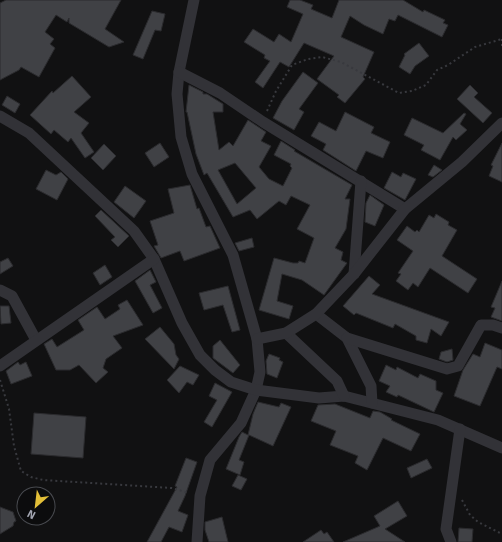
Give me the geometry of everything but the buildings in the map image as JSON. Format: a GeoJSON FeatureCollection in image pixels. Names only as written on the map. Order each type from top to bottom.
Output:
{"type":"FeatureCollection","features":[{"type":"Feature","properties":{"kind":"street"},"geometry":{"type":"LineString","coordinates":[[194,0],[179,72],[177,94],[183,144],[192,174],[233,255],[257,339],[260,372],[256,390],[241,423],[210,460],[200,496],[196,541]]}},
{"type":"Feature","properties":{"kind":"street"},"geometry":{"type":"LineString","coordinates":[[179,72],[220,93],[263,122],[405,209]]}},
{"type":"Feature","properties":{"kind":"street"},"geometry":{"type":"LineString","coordinates":[[0,116],[29,133],[134,231],[154,259],[182,323],[200,355],[215,370],[231,382],[256,390],[319,398],[344,396],[438,420],[502,448]]}},
{"type":"Feature","properties":{"kind":"street"},"geometry":{"type":"LineString","coordinates":[[257,339],[286,333],[316,314],[354,274],[405,209],[462,162],[502,123]]}},
{"type":"Feature","properties":{"kind":"street"},"geometry":{"type":"LineString","coordinates":[[354,274],[361,181]]}},
{"type":"Feature","properties":{"kind":"street"},"geometry":{"type":"LineString","coordinates":[[0,366],[36,340],[66,322],[154,259]]}},
{"type":"Feature","properties":{"kind":"street"},"geometry":{"type":"LineString","coordinates":[[0,290],[12,296],[36,340]]}},
{"type":"Feature","properties":{"kind":"street"},"geometry":{"type":"LineString","coordinates":[[316,314],[347,338],[404,357],[447,369],[453,369],[458,366],[481,325],[493,325],[502,328]]}},
{"type":"Feature","properties":{"kind":"street"},"geometry":{"type":"LineString","coordinates":[[286,333],[337,381],[344,396]]}},
{"type":"Feature","properties":{"kind":"street"},"geometry":{"type":"LineString","coordinates":[[347,338],[371,386],[372,403]]}},
{"type":"Feature","properties":{"kind":"street"},"geometry":{"type":"LineString","coordinates":[[451,542],[446,529],[460,429]]}},
{"type":"Feature","properties":{"kind":"path"},"geometry":{"type":"LineString","coordinates":[[263,122],[276,91],[292,65],[308,59],[322,57],[341,62],[392,90],[399,92],[412,91],[426,85],[437,70],[448,65],[475,47],[502,39],[502,48]]}},
{"type":"Feature","properties":{"kind":"path"},"geometry":{"type":"LineString","coordinates":[[0,380],[9,409],[14,446],[21,471],[31,477],[43,480],[172,488],[200,496]]}},
{"type":"Feature","properties":{"kind":"path"},"geometry":{"type":"LineString","coordinates":[[453,483],[470,515],[484,526],[502,534]]}}]}
